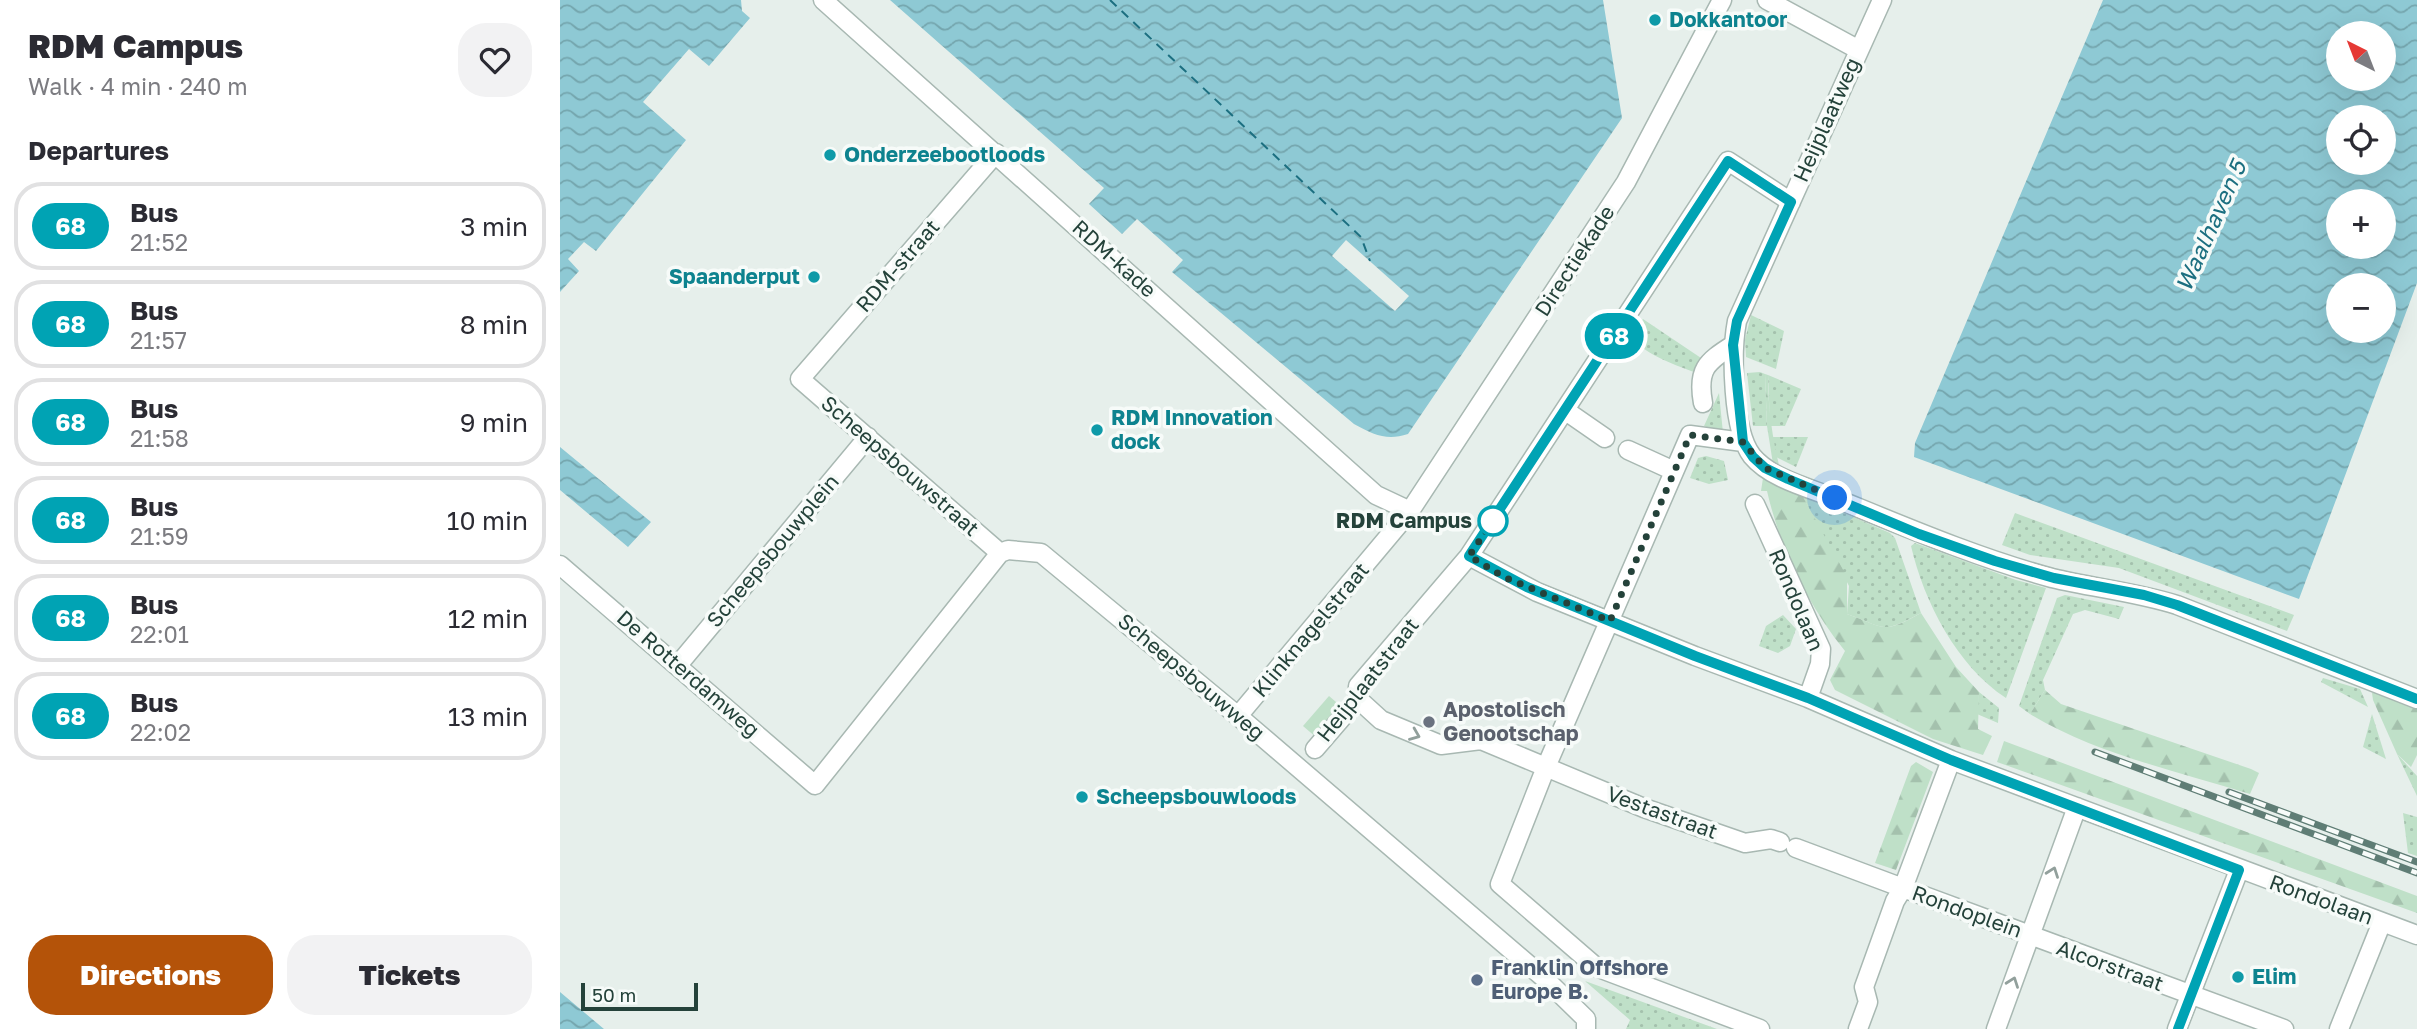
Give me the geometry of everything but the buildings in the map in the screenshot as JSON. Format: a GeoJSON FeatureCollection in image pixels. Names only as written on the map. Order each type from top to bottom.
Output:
{"type":"FeatureCollection","features":[{"type":"Feature","properties":{"kind":"street","name":"RDM-kade"},"geometry":{"type":"LineString","coordinates":[[823,0],[1376,495],[1410,511]]}},
{"type":"Feature","properties":{"kind":"street","name":"Directiekade"},"geometry":{"type":"LineString","coordinates":[[1410,511],[1615,200],[1722,0]]}},
{"type":"Feature","properties":{"kind":"street"},"geometry":{"type":"LineString","coordinates":[[1767,0],[1858,50]]}},
{"type":"Feature","properties":{"kind":"street","name":"Heijplaatweg"},"geometry":{"type":"LineString","coordinates":[[1743,442],[1733,345],[1737,321],[1882,0]]}},
{"type":"Feature","properties":{"kind":"street","name":"RDM-straat"},"geometry":{"type":"LineString","coordinates":[[800,379],[996,153]]}},
{"type":"Feature","properties":{"kind":"street","name":"Heijplaatstraat"},"geometry":{"type":"LineString","coordinates":[[1315,749],[1358,699],[1358,686],[1469,556],[1728,161],[1791,202]]}},
{"type":"Feature","properties":{"kind":"street"},"geometry":{"type":"LineString","coordinates":[[1703,403],[1700,382],[1709,360],[1733,345]]}},
{"type":"Feature","properties":{"kind":"street","name":"Scheepsbouwstraat"},"geometry":{"type":"LineString","coordinates":[[800,379],[1000,553]]}},
{"type":"Feature","properties":{"kind":"street"},"geometry":{"type":"LineString","coordinates":[[1566,411],[1605,438]]}},
{"type":"Feature","properties":{"kind":"street"},"geometry":{"type":"LineString","coordinates":[[1760,1029],[1596,967],[1500,884],[1546,767],[1690,435],[1743,442],[1765,468],[1919,534],[2054,578],[2170,603],[2417,699]]}},
{"type":"Feature","properties":{"kind":"street","name":"Scheepsbouwplein"},"geometry":{"type":"LineString","coordinates":[[678,665],[868,437]]}},
{"type":"Feature","properties":{"kind":"street"},"geometry":{"type":"LineString","coordinates":[[1628,450],[1674,471]]}},
{"type":"Feature","properties":{"kind":"street","name":"Rondolaan"},"geometry":{"type":"LineString","coordinates":[[1755,504],[1821,649],[1820,664],[1808,698]]}},
{"type":"Feature","properties":{"kind":"street","name":"Klinknagelstraat"},"geometry":{"type":"LineString","coordinates":[[1238,716],[1410,511]]}},
{"type":"Feature","properties":{"kind":"street","name":"Scheepsbouwweg"},"geometry":{"type":"LineString","coordinates":[[1000,553],[1008,550],[1041,553],[1238,716],[1544,978],[1586,1019],[1586,1029]]}},
{"type":"Feature","properties":{"kind":"street","name":"De Rotterdamweg"},"geometry":{"type":"LineString","coordinates":[[560,565],[815,785],[1000,553]]}},
{"type":"Feature","properties":{"kind":"street","name":"Rondolaan"},"geometry":{"type":"LineString","coordinates":[[1469,556],[1504,577],[1808,698],[1951,760],[2417,935]]}},
{"type":"Feature","properties":{"kind":"street","name":"Vestastraat"},"geometry":{"type":"LineString","coordinates":[[1358,699],[1381,720],[1441,745],[1481,740],[1644,808],[1745,843],[1771,839],[1903,888]]}},
{"type":"Feature","properties":{"kind":"street","name":"Rondoplein"},"geometry":{"type":"LineString","coordinates":[[1951,760],[1903,888],[2030,936],[2077,807]]}},
{"type":"Feature","properties":{"kind":"street"},"geometry":{"type":"LineString","coordinates":[[2178,1029],[2239,870]]}},
{"type":"Feature","properties":{"kind":"street"},"geometry":{"type":"LineString","coordinates":[[1858,1029],[1868,1002],[1864,987],[1895,901],[1903,888]]}},
{"type":"Feature","properties":{"kind":"street"},"geometry":{"type":"LineString","coordinates":[[2339,1029],[2382,922]]}},
{"type":"Feature","properties":{"kind":"street"},"geometry":{"type":"LineString","coordinates":[[1996,1029],[2030,936]]}},
{"type":"Feature","properties":{"kind":"street","name":"Alcorstraat"},"geometry":{"type":"LineString","coordinates":[[2030,936],[2284,1029]]}},
{"type":"Feature","properties":{"kind":"green space"},"geometry":{"type":"Polygon","coordinates":[[[1751,315],[1784,331],[1776,369],[1746,357],[1745,340],[1751,315]]]}},
{"type":"Feature","properties":{"kind":"green space"},"geometry":{"type":"Polygon","coordinates":[[[1643,319],[1704,360],[1699,374],[1653,355],[1637,344],[1630,337],[1643,319]]]}},
{"type":"Feature","properties":{"kind":"green space"},"geometry":{"type":"Polygon","coordinates":[[[1747,373],[1765,374],[1767,426],[1753,426],[1747,373]]]}},
{"type":"Feature","properties":{"kind":"green space"},"geometry":{"type":"Polygon","coordinates":[[[1765,374],[1768,375],[1770,418],[1785,487],[1802,495],[1847,577],[1847,614],[1877,626],[1891,627],[1921,613],[1956,667],[1979,692],[1978,729],[1992,736],[1983,755],[1933,739],[1835,690],[1830,680],[1845,651],[1807,595],[1779,534],[1767,491],[1761,491],[1763,478],[1776,483],[1767,426],[1765,374]]]}},
{"type":"Feature","properties":{"kind":"green space"},"geometry":{"type":"Polygon","coordinates":[[[1768,375],[1801,389],[1785,426],[1770,426],[1768,375]]]}},
{"type":"Feature","properties":{"kind":"green space"},"geometry":{"type":"Polygon","coordinates":[[[1719,393],[1723,433],[1704,426],[1719,393]]]}},
{"type":"Feature","properties":{"kind":"green space"},"geometry":{"type":"Polygon","coordinates":[[[1772,437],[1808,437],[1796,467],[1776,457],[1772,437]]]}},
{"type":"Feature","properties":{"kind":"green space"},"geometry":{"type":"Polygon","coordinates":[[[1706,456],[1724,461],[1728,480],[1709,484],[1690,478],[1698,458],[1706,456]]]}},
{"type":"Feature","properties":{"kind":"green space"},"geometry":{"type":"Polygon","coordinates":[[[1802,495],[1890,533],[1895,538],[1921,613],[1890,627],[1877,626],[1847,614],[1849,586],[1802,495]]]}},
{"type":"Feature","properties":{"kind":"green space"},"geometry":{"type":"Polygon","coordinates":[[[2015,513],[2294,615],[2287,631],[2119,568],[2030,555],[2002,545],[2015,513]]]}},
{"type":"Feature","properties":{"kind":"green space"},"geometry":{"type":"Polygon","coordinates":[[[1915,543],[2016,580],[2046,588],[2006,698],[1972,669],[1945,631],[1924,589],[1911,546],[1915,543]]]}},
{"type":"Feature","properties":{"kind":"green space"},"geometry":{"type":"Polygon","coordinates":[[[2065,595],[2124,607],[2119,619],[2085,610],[2073,614],[2043,680],[2045,690],[2030,714],[2019,706],[2057,598],[2065,595]]]}},
{"type":"Feature","properties":{"kind":"green space"},"geometry":{"type":"Polygon","coordinates":[[[1783,615],[1796,629],[1790,646],[1778,653],[1759,646],[1766,626],[1783,615]]]}},
{"type":"Feature","properties":{"kind":"green space"},"geometry":{"type":"Polygon","coordinates":[[[2323,678],[2360,689],[2368,707],[2321,682],[2323,678]]]}},
{"type":"Feature","properties":{"kind":"green space"},"geometry":{"type":"Polygon","coordinates":[[[2045,690],[2061,704],[2259,773],[2250,794],[2109,751],[2055,728],[2030,714],[2045,690]]]}},
{"type":"Feature","properties":{"kind":"green space"},"geometry":{"type":"Polygon","coordinates":[[[1979,692],[1999,708],[1998,723],[1977,714],[1979,692]]]}},
{"type":"Feature","properties":{"kind":"green space"},"geometry":{"type":"Polygon","coordinates":[[[2381,692],[2417,708],[2417,755],[2411,767],[2397,754],[2373,700],[2372,693],[2381,692]]]}},
{"type":"Feature","properties":{"kind":"green space"},"geometry":{"type":"Polygon","coordinates":[[[1329,696],[1343,708],[1317,738],[1303,726],[1329,696]]]}},
{"type":"Feature","properties":{"kind":"green space"},"geometry":{"type":"Polygon","coordinates":[[[2372,714],[2386,759],[2363,747],[2372,714]]]}},
{"type":"Feature","properties":{"kind":"green space"},"geometry":{"type":"Polygon","coordinates":[[[2004,741],[2417,896],[2417,913],[1997,762],[2004,741]]]}},
{"type":"Feature","properties":{"kind":"green space"},"geometry":{"type":"Polygon","coordinates":[[[2397,754],[2417,776],[2417,796],[2397,754]]]}},
{"type":"Feature","properties":{"kind":"green space"},"geometry":{"type":"Polygon","coordinates":[[[1916,762],[1933,772],[1896,870],[1875,863],[1911,766],[1916,762]]]}},
{"type":"Feature","properties":{"kind":"green space"},"geometry":{"type":"Polygon","coordinates":[[[2403,813],[2417,817],[2417,856],[2408,853],[2403,813]]]}},
{"type":"Feature","properties":{"kind":"green space"},"geometry":{"type":"Polygon","coordinates":[[[1585,981],[1717,1029],[1626,1029],[1630,1020],[1585,981]]]}},
{"type":"Feature","properties":{"kind":"water"},"geometry":{"type":"Polygon","coordinates":[[[560,0],[741,0],[742,11],[750,18],[709,66],[689,49],[643,102],[686,140],[596,251],[584,242],[568,259],[579,271],[560,292],[560,0]]]}},
{"type":"Feature","properties":{"kind":"water"},"geometry":{"type":"Polygon","coordinates":[[[890,0],[1603,0],[1622,118],[1408,434],[1387,437],[1354,424],[1172,272],[1183,260],[1137,219],[1122,234],[1089,204],[1104,188],[890,0]]]}},
{"type":"Feature","properties":{"kind":"water","name":"Waalhaven 5"},"geometry":{"type":"Polygon","coordinates":[[[2103,0],[2417,0],[2417,283],[2396,339],[2396,273],[2326,273],[2326,343],[2395,343],[2299,599],[1914,457],[1915,443],[2103,0]]]}},
{"type":"Feature","properties":{"kind":"water"},"geometry":{"type":"Polygon","coordinates":[[[560,447],[651,522],[628,547],[560,490],[560,447]]]}},
{"type":"Feature","properties":{"kind":"water"},"geometry":{"type":"Polygon","coordinates":[[[560,992],[604,1029],[560,1029],[560,992]]]}},
{"type":"Feature","properties":{"kind":"pier"},"geometry":{"type":"Polygon","coordinates":[[[1346,240],[1409,296],[1395,311],[1332,256],[1346,240]]]}},
{"type":"Feature","properties":{"kind":"ferry route"},"geometry":{"type":"LineString","coordinates":[[1110,0],[1361,237],[1370,261]]}},
{"type":"Feature","properties":{"kind":"railway"},"geometry":{"type":"LineString","coordinates":[[2095,752],[2417,873]]}},
{"type":"Feature","properties":{"kind":"railway"},"geometry":{"type":"LineString","coordinates":[[2229,792],[2417,862]]}},
{"type":"Feature","properties":{"kind":"bus line","name":"68"},"geometry":{"type":"LineString","coordinates":[[2178,1029],[2239,870],[1951,760],[1808,698],[1537,592],[1504,577],[1469,556],[1728,161],[1791,202],[1737,321],[1733,345],[1743,442],[1765,468],[1919,534],[1995,561],[2054,578],[2144,595],[2177,605],[2417,699]]}},
{"type":"Feature","properties":{"kind":"place","name":"Dokkantoor"},"geometry":{"type":"Point","coordinates":[1655,20]}},
{"type":"Feature","properties":{"kind":"place","name":"Onderzeebootloods"},"geometry":{"type":"Point","coordinates":[830,155]}},
{"type":"Feature","properties":{"kind":"place","name":"Spaanderput"},"geometry":{"type":"Point","coordinates":[814,277]}},
{"type":"Feature","properties":{"kind":"place","name":"RDM Innovation dock"},"geometry":{"type":"Point","coordinates":[1097,430]}},
{"type":"Feature","properties":{"kind":"place","name":"RDM Campus"},"geometry":{"type":"Point","coordinates":[1493,521]}},
{"type":"Feature","properties":{"kind":"place","name":"Apostolisch Genootschap"},"geometry":{"type":"Point","coordinates":[1429,722]}},
{"type":"Feature","properties":{"kind":"place","name":"Scheepsbouwloods"},"geometry":{"type":"Point","coordinates":[1082,797]}},
{"type":"Feature","properties":{"kind":"place","name":"Elim"},"geometry":{"type":"Point","coordinates":[2238,977]}},
{"type":"Feature","properties":{"kind":"place","name":"Franklin Offshore Europe B."},"geometry":{"type":"Point","coordinates":[1477,980]}},
{"type":"Feature","properties":{"kind":"route"},"geometry":{"type":"LineString","coordinates":[[1493,521],[1469,556],[1504,577],[1610,621],[1690,435],[1743,442],[1765,468],[1835,498]]}}]}
